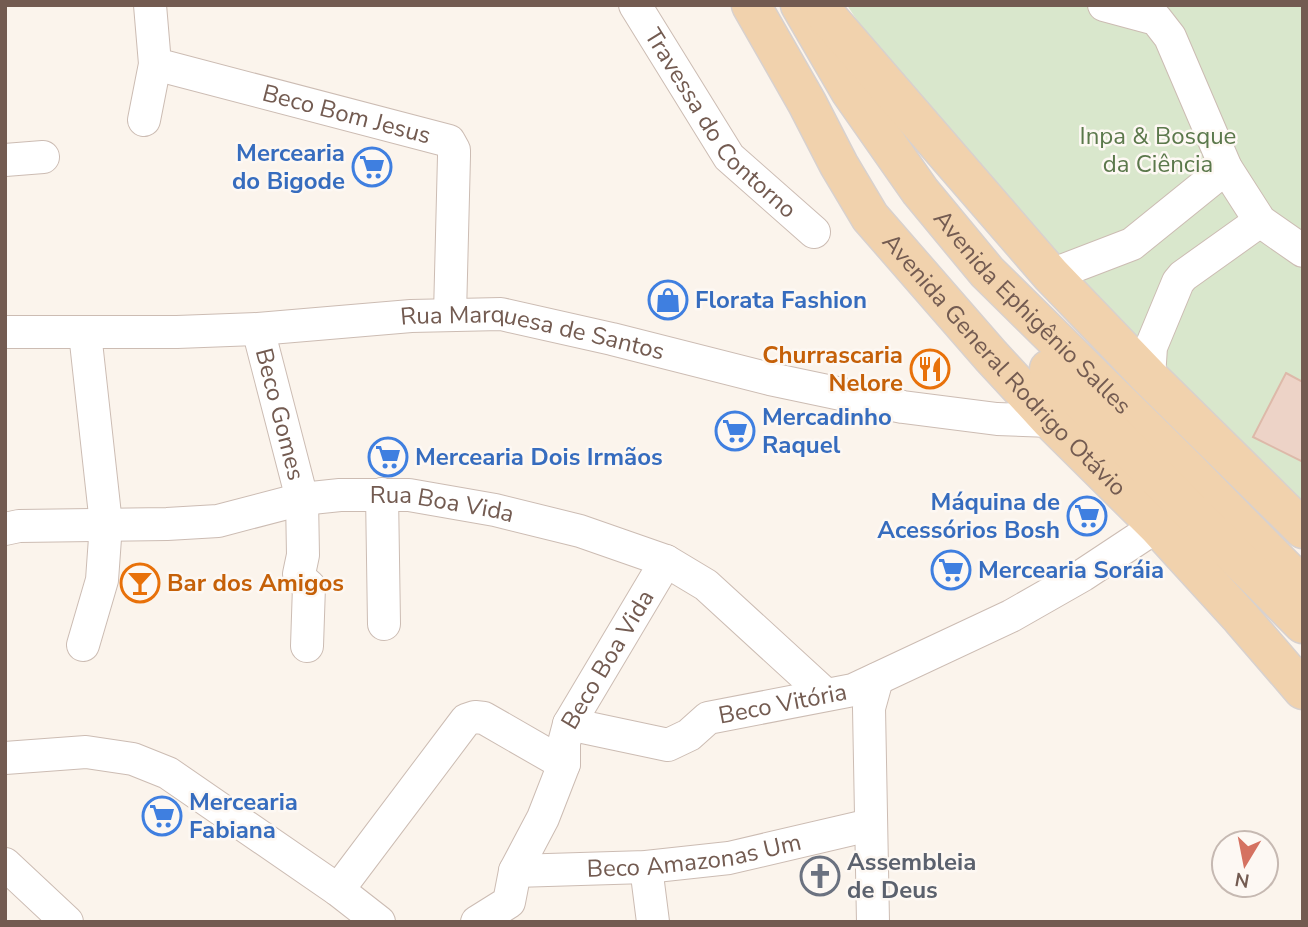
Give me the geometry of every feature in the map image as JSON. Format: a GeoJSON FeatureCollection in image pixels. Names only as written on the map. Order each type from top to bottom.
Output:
{"type":"FeatureCollection","features":[{"type":"Feature","properties":{"kind":"main road","name":"Avenida General Rodrigo Otávio"},"geometry":{"type":"LineString","coordinates":[[751,5],[870,216],[991,356],[1051,421],[1157,526],[1303,691]]}},
{"type":"Feature","properties":{"kind":"main road","name":"Avenida Ephigênio Salles"},"geometry":{"type":"LineString","coordinates":[[800,5],[850,91],[920,191],[1003,288],[1187,468],[1303,587]]}},
{"type":"Feature","properties":{"kind":"main road"},"geometry":{"type":"LineString","coordinates":[[818,5],[1051,275],[1149,377],[1303,529]]}},
{"type":"Feature","properties":{"kind":"main road","name":"Avenida Ephigênio Salles"},"geometry":{"type":"LineString","coordinates":[[807,103],[862,162],[929,243],[993,311],[1137,460],[1303,624]]}},
{"type":"Feature","properties":{"kind":"street"},"geometry":{"type":"LineString","coordinates":[[144,120],[155,64],[150,5]]}},
{"type":"Feature","properties":{"kind":"street","name":"Travessa do Contorno"},"geometry":{"type":"LineString","coordinates":[[635,5],[729,157],[814,232]]}},
{"type":"Feature","properties":{"kind":"street"},"geometry":{"type":"LineString","coordinates":[[1104,5],[1156,19],[1170,37],[1226,168],[1260,221],[1303,251]]}},
{"type":"Feature","properties":{"kind":"street","name":"Beco Bom Jesus"},"geometry":{"type":"LineString","coordinates":[[155,64],[449,141],[454,150],[450,314]]}},
{"type":"Feature","properties":{"kind":"street"},"geometry":{"type":"LineString","coordinates":[[5,160],[43,157]]}},
{"type":"Feature","properties":{"kind":"street"},"geometry":{"type":"LineString","coordinates":[[1051,275],[1132,244],[1226,168]]}},
{"type":"Feature","properties":{"kind":"street"},"geometry":{"type":"LineString","coordinates":[[1149,377],[1151,348],[1182,276],[1260,221]]}},
{"type":"Feature","properties":{"kind":"street","name":"Rua Marquesa de Santos"},"geometry":{"type":"LineString","coordinates":[[5,332],[258,329],[450,314],[501,314],[612,338],[769,379],[903,407],[997,419],[1051,421]]}},
{"type":"Feature","properties":{"kind":"street","name":"Beco Gomes"},"geometry":{"type":"LineString","coordinates":[[258,329],[302,499],[303,555],[299,574],[309,586],[307,646]]}},
{"type":"Feature","properties":{"kind":"street"},"geometry":{"type":"LineString","coordinates":[[83,645],[102,580],[106,524],[85,332]]}},
{"type":"Feature","properties":{"kind":"street"},"geometry":{"type":"LineString","coordinates":[[382,494],[384,624]]}},
{"type":"Feature","properties":{"kind":"street","name":"Rua Boa Vida"},"geometry":{"type":"LineString","coordinates":[[5,529],[19,526],[218,521],[302,499],[382,494],[409,495],[495,510],[580,531],[666,561],[706,585],[825,694]]}},
{"type":"Feature","properties":{"kind":"street","name":"Beco Vitória"},"geometry":{"type":"LineString","coordinates":[[569,724],[668,745],[689,735],[708,718],[853,690],[1011,616],[1083,575],[1157,526]]}},
{"type":"Feature","properties":{"kind":"street","name":"Beco Boa Vida"},"geometry":{"type":"LineString","coordinates":[[513,912],[515,871],[543,818],[564,764],[564,743],[569,724],[666,561]]}},
{"type":"Feature","properties":{"kind":"street"},"geometry":{"type":"LineString","coordinates":[[873,922],[869,708],[877,679]]}},
{"type":"Feature","properties":{"kind":"street"},"geometry":{"type":"LineString","coordinates":[[338,890],[466,720],[484,718],[564,764]]}},
{"type":"Feature","properties":{"kind":"street"},"geometry":{"type":"LineString","coordinates":[[5,758],[86,752],[133,759],[168,773],[338,890],[379,922]]}},
{"type":"Feature","properties":{"kind":"street","name":"Beco Amazonas Um"},"geometry":{"type":"LineString","coordinates":[[515,871],[646,867],[729,858],[870,825]]}},
{"type":"Feature","properties":{"kind":"street"},"geometry":{"type":"LineString","coordinates":[[5,864],[67,922]]}},
{"type":"Feature","properties":{"kind":"street"},"geometry":{"type":"LineString","coordinates":[[646,867],[653,922]]}},
{"type":"Feature","properties":{"kind":"street"},"geometry":{"type":"LineString","coordinates":[[477,922],[513,912]]}},
{"type":"Feature","properties":{"kind":"green space","name":"Inpa & Bosque da Ciência"},"geometry":{"type":"Polygon","coordinates":[[[847,5],[1303,5],[1303,508],[1011,202],[891,64],[847,5]]]}},
{"type":"Feature","properties":{"kind":"building"},"geometry":{"type":"Polygon","coordinates":[[[1286,373],[1303,382],[1303,462],[1253,437],[1286,373]]]}},
{"type":"Feature","properties":{"kind":"place","name":"Mercearia do Bigode"},"geometry":{"type":"Point","coordinates":[372,167]}},
{"type":"Feature","properties":{"kind":"place","name":"Florata Fashion"},"geometry":{"type":"Point","coordinates":[668,300]}},
{"type":"Feature","properties":{"kind":"place","name":"Churrascaria Nelore"},"geometry":{"type":"Point","coordinates":[930,369]}},
{"type":"Feature","properties":{"kind":"place","name":"Mercadinho Raquel"},"geometry":{"type":"Point","coordinates":[735,431]}},
{"type":"Feature","properties":{"kind":"place","name":"Mercearia Dois Irmãos"},"geometry":{"type":"Point","coordinates":[388,457]}},
{"type":"Feature","properties":{"kind":"place","name":"Máquina de Acessórios Bosh"},"geometry":{"type":"Point","coordinates":[1087,516]}},
{"type":"Feature","properties":{"kind":"place","name":"Mercearia Soráia"},"geometry":{"type":"Point","coordinates":[951,570]}},
{"type":"Feature","properties":{"kind":"place","name":"Bar dos Amigos"},"geometry":{"type":"Point","coordinates":[140,583]}},
{"type":"Feature","properties":{"kind":"place","name":"Mercearia Fabiana"},"geometry":{"type":"Point","coordinates":[162,816]}},
{"type":"Feature","properties":{"kind":"place","name":"Assembleia de Deus"},"geometry":{"type":"Point","coordinates":[820,876]}}]}
